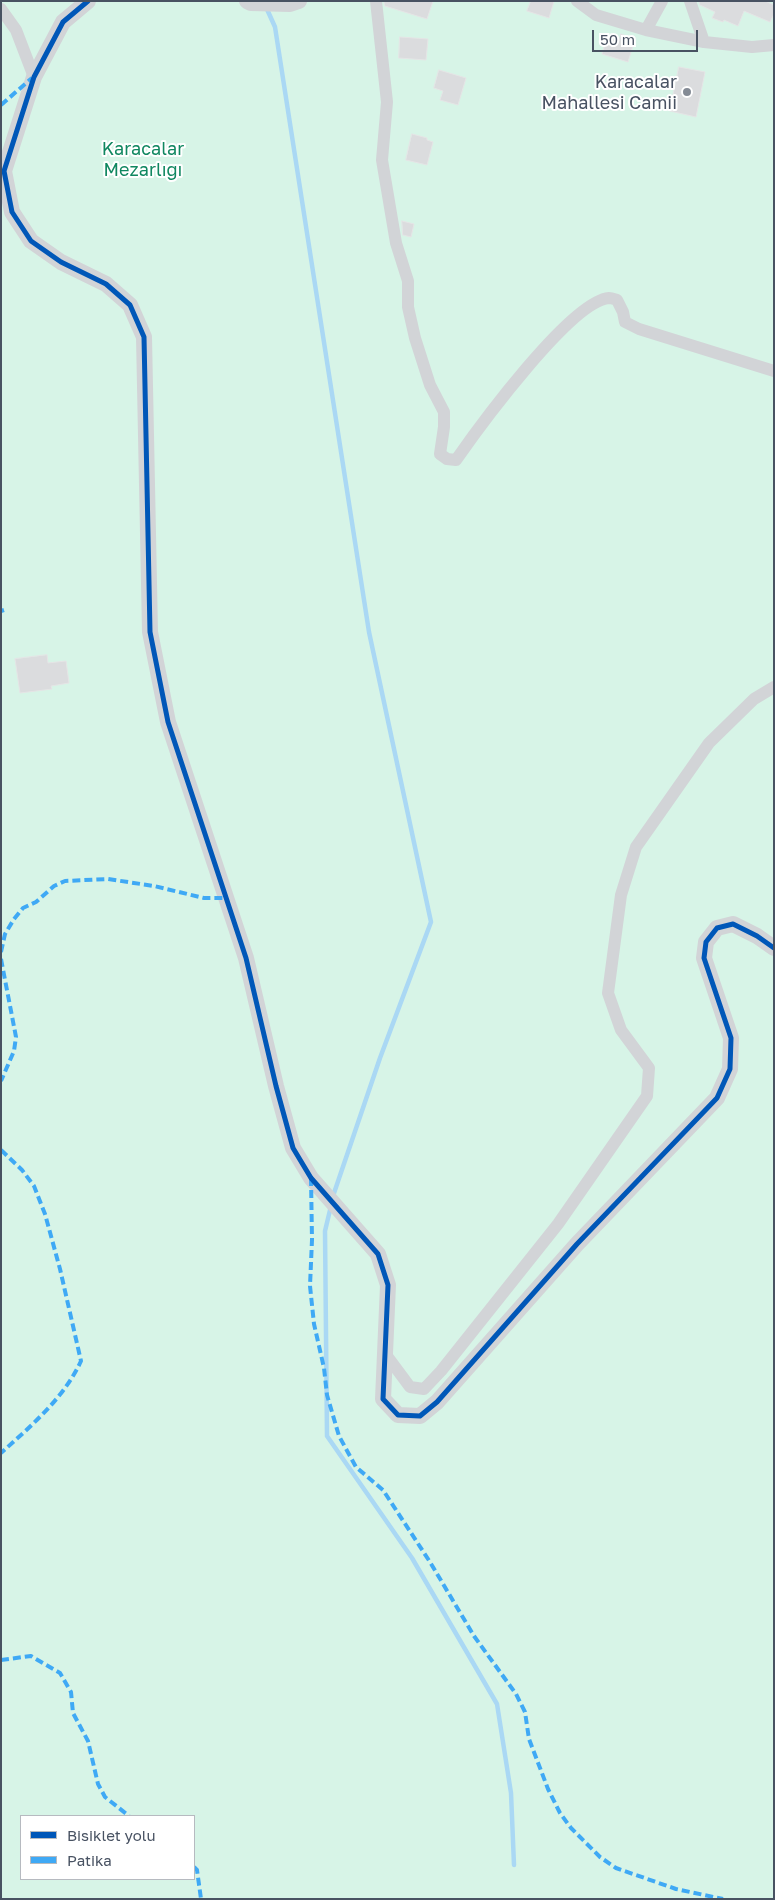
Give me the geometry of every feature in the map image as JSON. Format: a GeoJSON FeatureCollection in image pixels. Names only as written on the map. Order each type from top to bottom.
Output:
{"type":"FeatureCollection","features":[{"type":"Feature","properties":{"kind":"street"},"geometry":{"type":"LineString","coordinates":[[88,1],[63,22],[34,77],[4,171],[12,212],[31,241],[61,262],[106,284],[130,305],[144,337],[150,632],[168,722],[246,958],[276,1086],[293,1148],[311,1178],[378,1254],[388,1285],[383,1399],[398,1415],[420,1416],[437,1402],[577,1244],[717,1098],[730,1069],[731,1038],[704,958],[706,942],[717,928],[733,924],[757,936],[774,948]]}},
{"type":"Feature","properties":{"kind":"street"},"geometry":{"type":"LineString","coordinates":[[376,1],[387,102],[382,160],[396,243],[408,281],[408,307],[415,338],[430,385],[444,412],[440,454],[447,459],[456,460],[487,415],[559,333],[571,321],[608,298],[617,300],[626,322],[639,329],[774,371]]}},
{"type":"Feature","properties":{"kind":"street"},"geometry":{"type":"LineString","coordinates":[[577,1],[596,15],[646,30],[704,42],[752,48],[774,45]]}},
{"type":"Feature","properties":{"kind":"street"},"geometry":{"type":"LineString","coordinates":[[646,30],[662,1]]}},
{"type":"Feature","properties":{"kind":"street"},"geometry":{"type":"LineString","coordinates":[[690,1],[704,42]]}},
{"type":"Feature","properties":{"kind":"street"},"geometry":{"type":"LineString","coordinates":[[249,2],[294,3]]}},
{"type":"Feature","properties":{"kind":"street"},"geometry":{"type":"LineString","coordinates":[[1,8],[16,30],[34,77]]}},
{"type":"Feature","properties":{"kind":"street"},"geometry":{"type":"LineString","coordinates":[[384,1352],[410,1387],[424,1389],[441,1371],[558,1224],[647,1096],[649,1068],[621,1030],[608,993],[621,895],[636,847],[709,743],[754,699],[774,687]]}},
{"type":"Feature","properties":{"kind":"green space","name":"Karacalar Mezarlığı"},"geometry":{"type":"Polygon","coordinates":[[[1,1],[774,1],[774,1899],[1,1899],[1,1]]]}},
{"type":"Feature","properties":{"kind":"building"},"geometry":{"type":"Polygon","coordinates":[[[384,1],[433,1],[427,19],[385,6],[384,1]]]}},
{"type":"Feature","properties":{"kind":"building"},"geometry":{"type":"Polygon","coordinates":[[[531,1],[554,1],[549,18],[527,11],[531,1]]]}},
{"type":"Feature","properties":{"kind":"building"},"geometry":{"type":"Polygon","coordinates":[[[699,1],[765,1],[774,5],[774,14],[770,22],[744,11],[738,26],[724,20],[723,22],[712,18],[715,12],[700,5],[699,1]]]}},
{"type":"Feature","properties":{"kind":"building"},"geometry":{"type":"Polygon","coordinates":[[[621,34],[635,39],[628,62],[602,54],[607,38],[619,41],[621,34]]]}},
{"type":"Feature","properties":{"kind":"building"},"geometry":{"type":"Polygon","coordinates":[[[400,37],[428,39],[426,60],[399,58],[400,37]]]}},
{"type":"Feature","properties":{"kind":"building","name":"Karacalar Mahallesi Camii"},"geometry":{"type":"Polygon","coordinates":[[[679,67],[705,72],[696,117],[670,111],[679,67]]]}},
{"type":"Feature","properties":{"kind":"building"},"geometry":{"type":"Polygon","coordinates":[[[439,70],[466,78],[458,105],[440,100],[443,91],[434,88],[439,70]]]}},
{"type":"Feature","properties":{"kind":"building"},"geometry":{"type":"Polygon","coordinates":[[[412,134],[427,138],[427,140],[433,142],[427,165],[406,160],[412,134]]]}},
{"type":"Feature","properties":{"kind":"building"},"geometry":{"type":"Polygon","coordinates":[[[402,221],[414,224],[411,237],[403,235],[402,221]]]}},
{"type":"Feature","properties":{"kind":"building"},"geometry":{"type":"Polygon","coordinates":[[[47,655],[48,663],[66,661],[69,683],[51,686],[52,689],[20,693],[15,659],[47,655]]]}},
{"type":"Feature","properties":{"kind":"waterway"},"geometry":{"type":"LineString","coordinates":[[266,7],[275,27],[369,632],[431,922],[380,1058],[333,1196]]}},
{"type":"Feature","properties":{"kind":"waterway"},"geometry":{"type":"LineString","coordinates":[[331,1206],[325,1231],[327,1436],[412,1558],[497,1704],[511,1793],[514,1865]]}},
{"type":"Feature","properties":{"kind":"marked path"},"geometry":{"type":"LineString","coordinates":[[1,105],[32,78]]}},
{"type":"Feature","properties":{"kind":"marked path"},"geometry":{"type":"LineString","coordinates":[[1,952],[5,934],[23,908],[36,902],[54,886],[65,881],[108,879],[154,886],[204,898],[227,898]]}},
{"type":"Feature","properties":{"kind":"marked path"},"geometry":{"type":"LineString","coordinates":[[1,959],[16,1037],[14,1051],[1,1081]]}},
{"type":"Feature","properties":{"kind":"marked path"},"geometry":{"type":"LineString","coordinates":[[1,1150],[22,1170],[34,1186],[45,1214],[81,1361],[66,1387],[46,1411],[1,1453]]}},
{"type":"Feature","properties":{"kind":"marked path"},"geometry":{"type":"LineString","coordinates":[[311,1178],[312,1240],[310,1286],[314,1324],[324,1368],[327,1395],[339,1436],[356,1467],[383,1490],[430,1562],[474,1636],[516,1694],[525,1712],[529,1739],[548,1789],[560,1813],[571,1828],[600,1857],[616,1868],[676,1889],[723,1899]]}},
{"type":"Feature","properties":{"kind":"marked path"},"geometry":{"type":"LineString","coordinates":[[1,1660],[31,1656],[60,1673],[71,1692],[73,1713],[88,1741],[98,1784],[105,1797],[128,1815]]}},
{"type":"Feature","properties":{"kind":"marked path"},"geometry":{"type":"LineString","coordinates":[[195,1868],[197,1870],[201,1899]]}},
{"type":"Feature","properties":{"kind":"cycle path"},"geometry":{"type":"LineString","coordinates":[[88,1],[63,22],[34,77],[4,171],[12,212],[31,241],[61,262],[106,284],[130,305],[144,337],[150,632],[168,722],[246,958],[276,1086],[293,1148],[311,1178],[378,1254],[388,1285],[383,1399],[398,1415],[420,1416],[437,1402],[577,1244],[717,1098],[730,1069],[731,1038],[704,958],[706,942],[717,928],[733,924],[757,936],[774,948]]}},
{"type":"Feature","properties":{"kind":"place","name":"Karacalar Mahallesi Camii"},"geometry":{"type":"Point","coordinates":[687,92]}}]}
